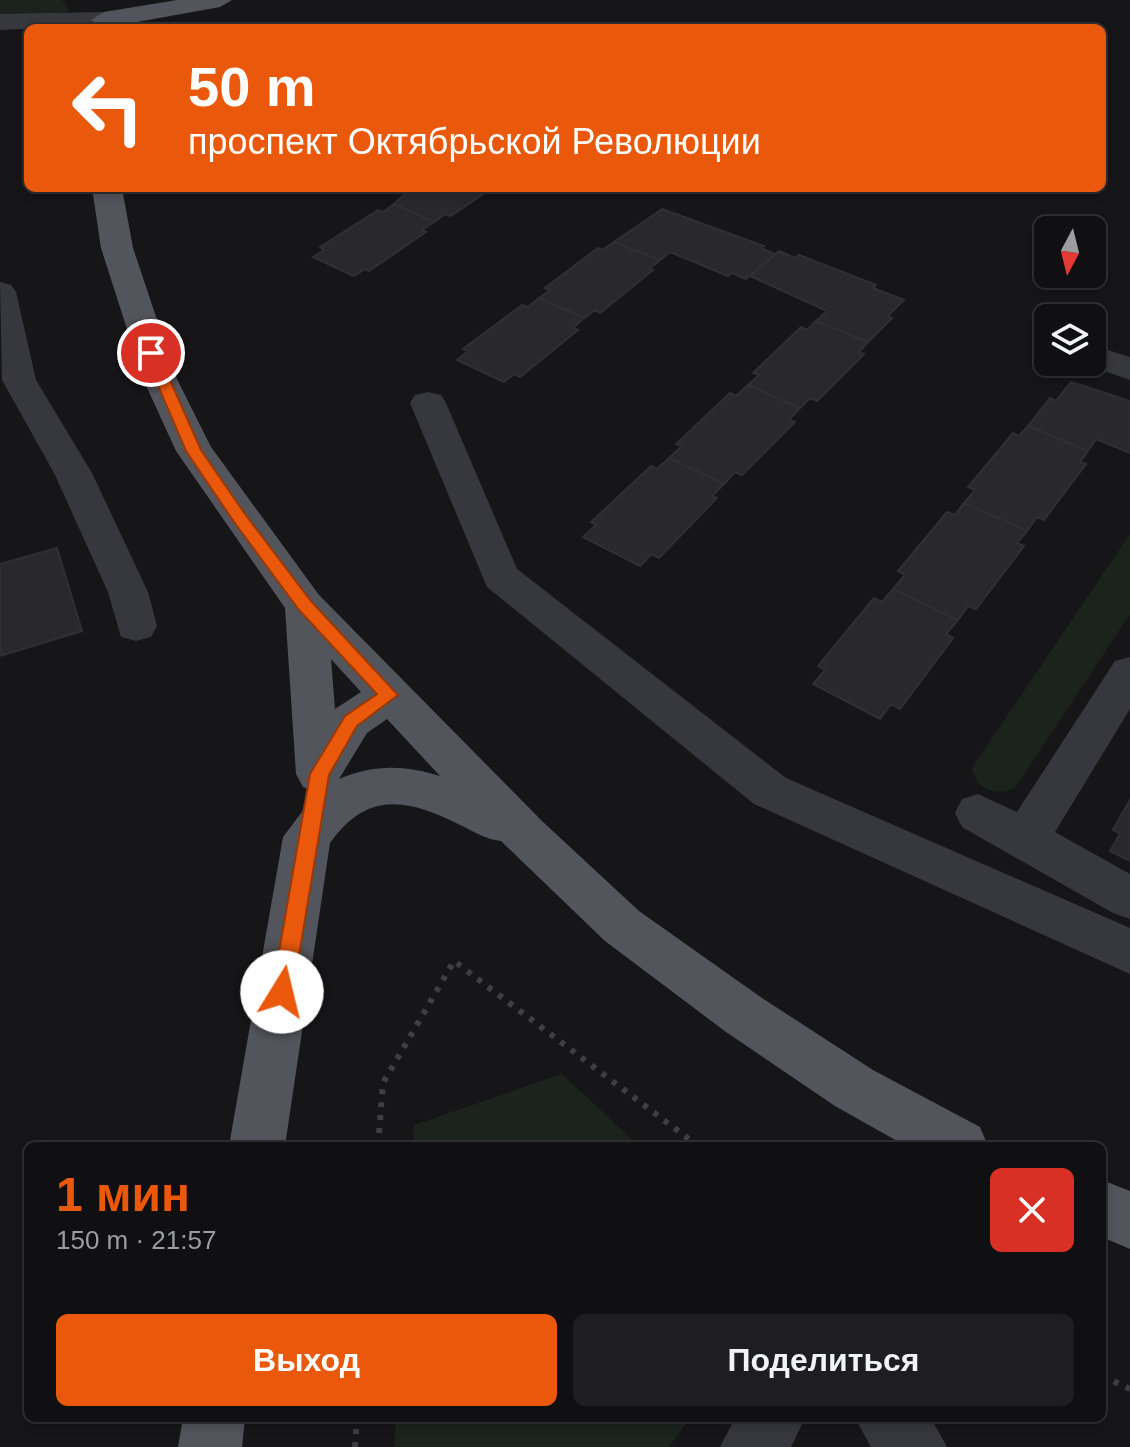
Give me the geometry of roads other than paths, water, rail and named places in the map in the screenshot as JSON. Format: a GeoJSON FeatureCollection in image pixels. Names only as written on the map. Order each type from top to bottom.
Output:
{"type":"FeatureCollection","features":[{"type":"Feature","properties":{"kind":"main road"},"geometry":{"type":"LineString","coordinates":[[81,0],[101,16],[220,0]]}},
{"type":"Feature","properties":{"kind":"main road"},"geometry":{"type":"LineString","coordinates":[[202,24],[230,0]]}},
{"type":"Feature","properties":{"kind":"main road"},"geometry":{"type":"LineString","coordinates":[[108,192],[125,274],[160,379],[173,408],[194,451],[305,606],[525,835],[622,926],[744,1015],[854,1088],[953,1142]]}},
{"type":"Feature","properties":{"kind":"main road"},"geometry":{"type":"LineString","coordinates":[[305,606],[319,774]]}},
{"type":"Feature","properties":{"kind":"main road"},"geometry":{"type":"LineString","coordinates":[[319,774],[351,721],[389,695]]}},
{"type":"Feature","properties":{"kind":"main road"},"geometry":{"type":"LineString","coordinates":[[258,1142],[307,837],[338,800],[382,784],[426,787],[525,835]]}},
{"type":"Feature","properties":{"kind":"main road"},"geometry":{"type":"LineString","coordinates":[[1106,1210],[1130,1220]]}},
{"type":"Feature","properties":{"kind":"main road"},"geometry":{"type":"LineString","coordinates":[[210,1447],[213,1422]]}},
{"type":"Feature","properties":{"kind":"street"},"geometry":{"type":"LineString","coordinates":[[40,24],[101,16]]}},
{"type":"Feature","properties":{"kind":"street"},"geometry":{"type":"LineString","coordinates":[[2,29],[24,26]]}},
{"type":"Feature","properties":{"kind":"street"},"geometry":{"type":"LineString","coordinates":[[0,292],[9,372],[19,380],[73,473],[128,592],[136,626]]}},
{"type":"Feature","properties":{"kind":"street"},"geometry":{"type":"LineString","coordinates":[[428,403],[501,577],[770,791],[1130,952]]}},
{"type":"Feature","properties":{"kind":"street"},"geometry":{"type":"LineString","coordinates":[[1025,840],[1130,673]]}},
{"type":"Feature","properties":{"kind":"street"},"geometry":{"type":"LineString","coordinates":[[307,837],[319,774]]}},
{"type":"Feature","properties":{"kind":"street"},"geometry":{"type":"LineString","coordinates":[[978,813],[1130,898]]}},
{"type":"Feature","properties":{"kind":"street"},"geometry":{"type":"LineString","coordinates":[[752,1447],[771,1422]]}},
{"type":"Feature","properties":{"kind":"street"},"geometry":{"type":"LineString","coordinates":[[890,1422],[915,1447]]}}]}
